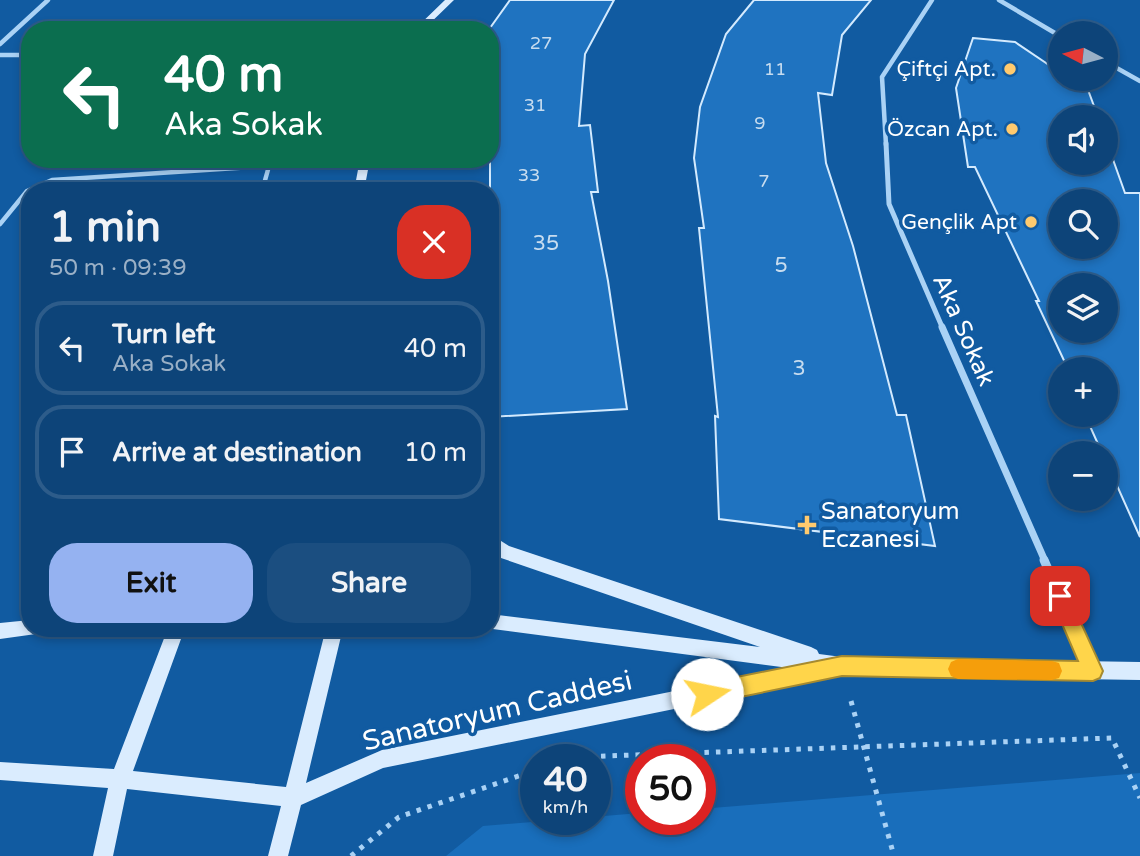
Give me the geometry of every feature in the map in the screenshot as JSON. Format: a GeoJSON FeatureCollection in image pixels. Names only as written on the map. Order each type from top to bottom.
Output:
{"type":"FeatureCollection","features":[{"type":"Feature","properties":{"kind":"main road"},"geometry":{"type":"LineString","coordinates":[[428,21],[450,0]]}},
{"type":"Feature","properties":{"kind":"main road"},"geometry":{"type":"LineString","coordinates":[[499,549],[842,666]]}},
{"type":"Feature","properties":{"kind":"main road","name":"Sanatoryum Caddesi"},"geometry":{"type":"LineString","coordinates":[[499,623],[842,666],[1140,671]]}},
{"type":"Feature","properties":{"kind":"main road"},"geometry":{"type":"LineString","coordinates":[[0,631],[21,629]]}},
{"type":"Feature","properties":{"kind":"main road"},"geometry":{"type":"LineString","coordinates":[[103,856],[120,779],[174,637]]}},
{"type":"Feature","properties":{"kind":"main road"},"geometry":{"type":"LineString","coordinates":[[278,856],[333,637]]}},
{"type":"Feature","properties":{"kind":"main road","name":"Sanatoryum Caddesi"},"geometry":{"type":"LineString","coordinates":[[0,771],[120,779],[293,798],[382,759],[842,666]]}},
{"type":"Feature","properties":{"kind":"street"},"geometry":{"type":"LineString","coordinates":[[25,21],[48,0]]}},
{"type":"Feature","properties":{"kind":"street","name":"Aka Sokak"},"geometry":{"type":"LineString","coordinates":[[932,0],[882,77],[889,204],[1093,671]]}},
{"type":"Feature","properties":{"kind":"street"},"geometry":{"type":"LineString","coordinates":[[999,0],[1048,29]]}},
{"type":"Feature","properties":{"kind":"street"},"geometry":{"type":"LineString","coordinates":[[0,44],[21,25]]}},
{"type":"Feature","properties":{"kind":"street"},"geometry":{"type":"LineString","coordinates":[[0,55],[21,55]]}},
{"type":"Feature","properties":{"kind":"street"},"geometry":{"type":"LineString","coordinates":[[1118,69],[1140,81]]}},
{"type":"Feature","properties":{"kind":"lane"},"geometry":{"type":"LineString","coordinates":[[47,182],[237,168]]}},
{"type":"Feature","properties":{"kind":"lane"},"geometry":{"type":"LineString","coordinates":[[0,223],[21,198]]}},
{"type":"Feature","properties":{"kind":"path"},"geometry":{"type":"LineString","coordinates":[[842,666],[894,856]]}},
{"type":"Feature","properties":{"kind":"path"},"geometry":{"type":"LineString","coordinates":[[611,758],[1112,738],[1140,798]]}},
{"type":"Feature","properties":{"kind":"path"},"geometry":{"type":"LineString","coordinates":[[351,856],[400,817],[520,776]]}},
{"type":"Feature","properties":{"kind":"shaded area"},"geometry":{"type":"Polygon","coordinates":[[[1140,773],[1140,856],[446,856],[483,826],[520,823],[520,835],[611,835],[611,815],[625,814],[625,835],[716,835],[716,808],[1140,773]]]}},
{"type":"Feature","properties":{"kind":"building"},"geometry":{"type":"Polygon","coordinates":[[[510,0],[614,0],[585,54],[579,126],[590,125],[598,192],[591,192],[608,281],[627,409],[499,416],[499,182],[490,182],[490,168],[499,168],[499,21],[495,21],[510,0]]]}},
{"type":"Feature","properties":{"kind":"building"},"geometry":{"type":"Polygon","coordinates":[[[754,0],[871,0],[842,35],[832,95],[818,93],[826,163],[853,246],[897,415],[906,415],[935,546],[719,519],[715,416],[718,417],[699,228],[704,228],[694,158],[700,107],[726,34],[754,0]]]}},
{"type":"Feature","properties":{"kind":"building"},"geometry":{"type":"Polygon","coordinates":[[[973,38],[1015,42],[1048,64],[1048,91],[1088,91],[1094,105],[1048,105],[1048,175],[1118,173],[1125,193],[1140,193],[1140,537],[1118,488],[1118,441],[1097,441],[1090,427],[1118,427],[1118,357],[1062,357],[1056,343],[1118,343],[1118,273],[1048,273],[1048,326],[1036,301],[1039,301],[975,167],[968,167],[956,88],[973,38]]]}},
{"type":"Feature","properties":{"kind":"slow traffic"},"geometry":{"type":"LineString","coordinates":[[958,669],[1052,671]]}},
{"type":"Feature","properties":{"kind":"place","name":"Çiftçi Apt."},"geometry":{"type":"Point","coordinates":[1010,69]}},
{"type":"Feature","properties":{"kind":"place","name":"Özcan Apt."},"geometry":{"type":"Point","coordinates":[1012,129]}},
{"type":"Feature","properties":{"kind":"place","name":"Gençlik Apt"},"geometry":{"type":"Point","coordinates":[1031,222]}},
{"type":"Feature","properties":{"kind":"place","name":"Sanatoryum Eczanesi"},"geometry":{"type":"Point","coordinates":[807,525]}},
{"type":"Feature","properties":{"kind":"route"},"geometry":{"type":"LineString","coordinates":[[707,694],[842,666],[1093,671],[1060,596]]}}]}
